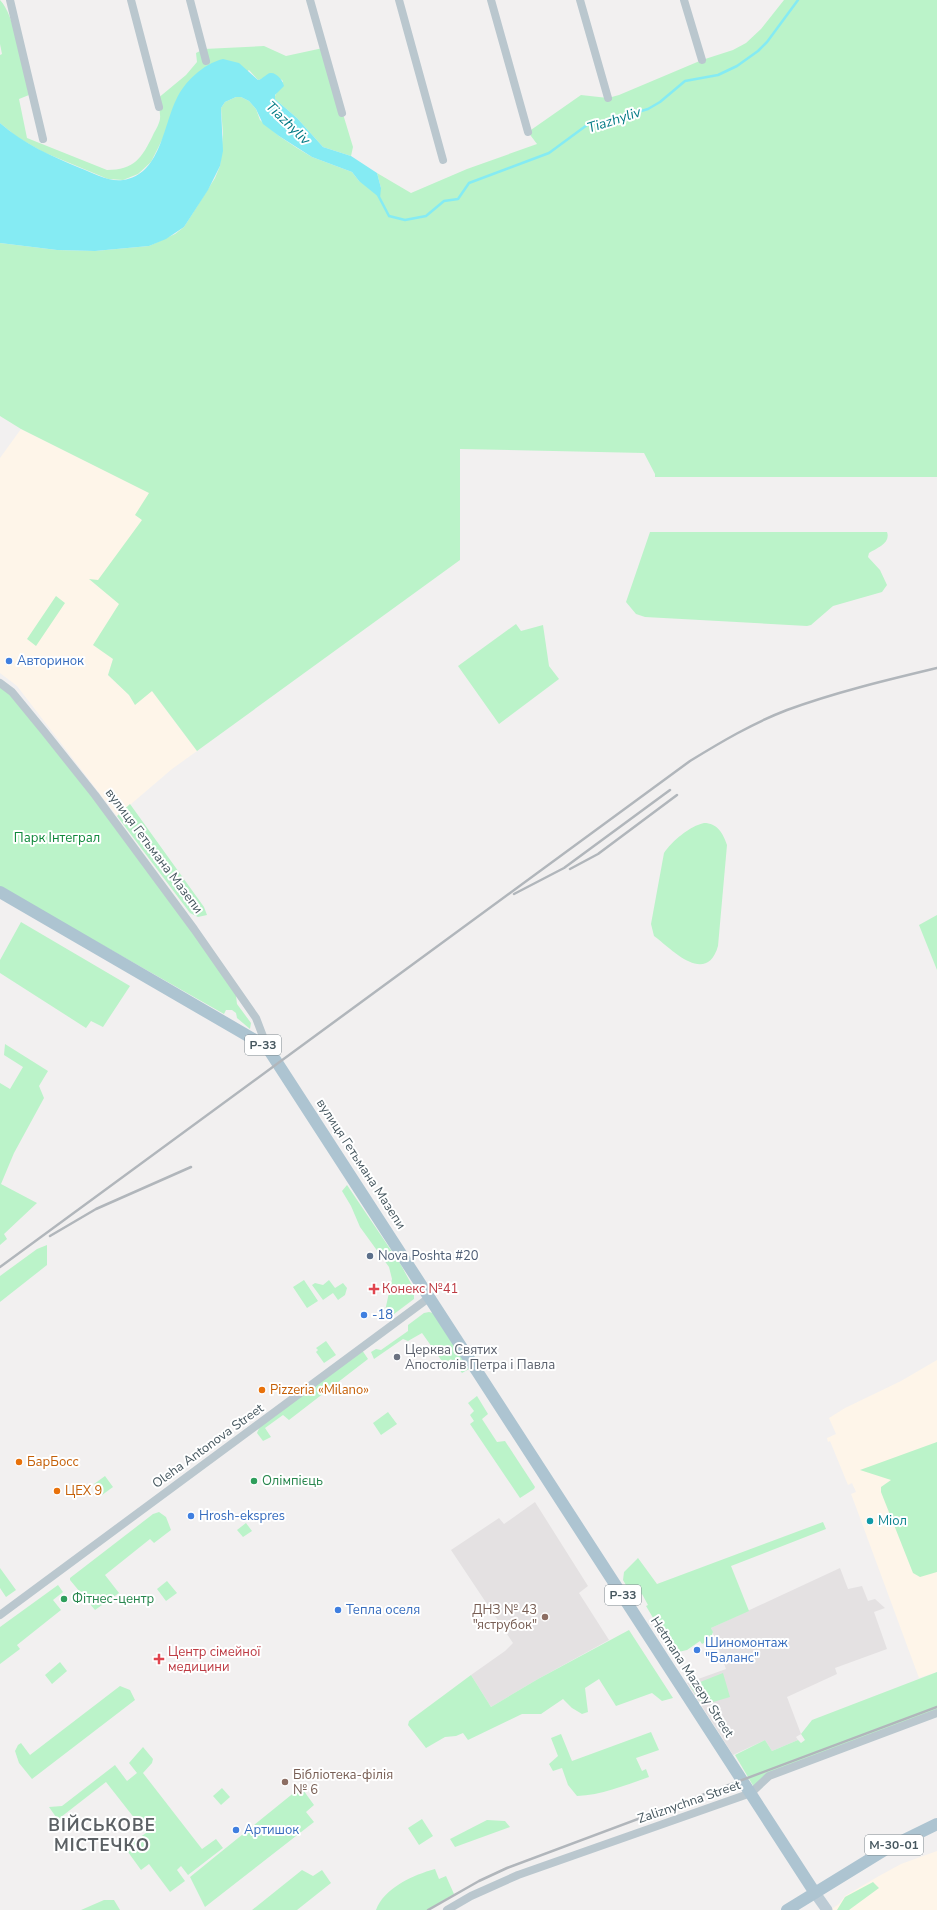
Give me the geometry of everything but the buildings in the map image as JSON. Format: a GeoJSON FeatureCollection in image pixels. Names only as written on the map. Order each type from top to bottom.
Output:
{"type":"FeatureCollection","features":[{"type":"Feature","properties":{"kind":"main road","name":"вулиця Гетьмана Мазепи"},"geometry":{"type":"LineString","coordinates":[[0,892],[267,1047],[430,1297]]}},
{"type":"Feature","properties":{"kind":"main road","name":"Hetmana Mazepy Street"},"geometry":{"type":"LineString","coordinates":[[430,1297],[815,1893]]}},
{"type":"Feature","properties":{"kind":"main road","name":"М-30-01"},"geometry":{"type":"LineString","coordinates":[[815,1893],[888,1848],[937,1824]]}},
{"type":"Feature","properties":{"kind":"main road"},"geometry":{"type":"LineString","coordinates":[[788,1910],[815,1893]]}},
{"type":"Feature","properties":{"kind":"street"},"geometry":{"type":"LineString","coordinates":[[10,0],[43,139]]}},
{"type":"Feature","properties":{"kind":"street"},"geometry":{"type":"LineString","coordinates":[[131,0],[159,107]]}},
{"type":"Feature","properties":{"kind":"street"},"geometry":{"type":"LineString","coordinates":[[190,0],[206,61]]}},
{"type":"Feature","properties":{"kind":"street"},"geometry":{"type":"LineString","coordinates":[[310,0],[342,113]]}},
{"type":"Feature","properties":{"kind":"street"},"geometry":{"type":"LineString","coordinates":[[399,0],[444,160]]}},
{"type":"Feature","properties":{"kind":"street"},"geometry":{"type":"LineString","coordinates":[[491,0],[528,132]]}},
{"type":"Feature","properties":{"kind":"street"},"geometry":{"type":"LineString","coordinates":[[580,0],[608,98]]}},
{"type":"Feature","properties":{"kind":"street"},"geometry":{"type":"LineString","coordinates":[[684,0],[702,60]]}},
{"type":"Feature","properties":{"kind":"street","name":"вулиця Гетьмана Мазепи"},"geometry":{"type":"LineString","coordinates":[[0,683],[12,692],[49,736],[95,795],[194,929],[256,1018],[267,1047]]}},
{"type":"Feature","properties":{"kind":"street","name":"Oleha Antonova Street"},"geometry":{"type":"LineString","coordinates":[[0,1615],[430,1297]]}},
{"type":"Feature","properties":{"kind":"street","name":"Zaliznychna Street"},"geometry":{"type":"LineString","coordinates":[[447,1910],[471,1896],[518,1875],[750,1793],[769,1776],[937,1713]]}},
{"type":"Feature","properties":{"kind":"street","name":"Hetmana Mazepy Street"},"geometry":{"type":"LineString","coordinates":[[815,1893],[827,1910]]}},
{"type":"Feature","properties":{"kind":"shaded area"},"geometry":{"type":"Polygon","coordinates":[[[21,429],[150,493],[136,515],[142,520],[119,604],[113,659],[108,675],[129,695],[135,704],[152,691],[197,751],[172,769],[117,816],[17,686],[0,673],[0,458],[21,429]]]}},
{"type":"Feature","properties":{"kind":"shaded area"},"geometry":{"type":"Polygon","coordinates":[[[937,1360],[937,1672],[919,1678],[851,1494],[856,1492],[852,1483],[848,1485],[830,1441],[828,1442],[827,1438],[836,1434],[829,1418],[845,1408],[901,1381],[937,1360]]]}},
{"type":"Feature","properties":{"kind":"shaded area","name":"ДНЗ № 43 \"яструбок\""},"geometry":{"type":"Polygon","coordinates":[[[535,1502],[588,1586],[579,1593],[609,1640],[491,1707],[471,1675],[505,1651],[513,1643],[451,1550],[499,1518],[504,1524],[535,1502]]]}},
{"type":"Feature","properties":{"kind":"shaded area"},"geometry":{"type":"Polygon","coordinates":[[[840,1568],[848,1589],[862,1586],[868,1601],[875,1599],[885,1608],[874,1612],[887,1649],[835,1668],[837,1674],[787,1697],[801,1734],[796,1737],[798,1740],[772,1751],[765,1740],[733,1755],[687,1683],[726,1669],[711,1628],[840,1568]]]}},
{"type":"Feature","properties":{"kind":"shaded area"},"geometry":{"type":"Polygon","coordinates":[[[937,1851],[937,1910],[830,1910],[839,1904],[845,1896],[879,1876],[901,1864],[937,1851]]]}},
{"type":"Feature","properties":{"kind":"green space"},"geometry":{"type":"Polygon","coordinates":[[[0,0],[10,18],[22,59],[29,95],[19,99],[27,138],[107,170],[124,168],[131,165],[141,156],[158,125],[160,120],[160,111],[157,99],[186,75],[197,62],[196,53],[204,49],[264,46],[286,56],[323,48],[353,147],[351,156],[323,147],[297,118],[275,99],[275,96],[283,81],[274,75],[258,80],[249,70],[164,136],[151,162],[138,174],[123,180],[108,179],[43,152],[17,137],[0,123],[0,55],[2,54],[0,44],[0,0]]]}},
{"type":"Feature","properties":{"kind":"green space"},"geometry":{"type":"Polygon","coordinates":[[[784,0],[937,0],[937,477],[655,477],[655,474],[644,453],[460,449],[460,560],[197,751],[152,691],[135,705],[129,695],[108,675],[113,659],[93,645],[119,604],[89,579],[98,580],[142,520],[135,515],[149,493],[21,429],[0,416],[0,243],[57,250],[95,251],[149,246],[175,234],[184,227],[215,178],[220,166],[223,134],[221,108],[225,102],[236,97],[241,97],[249,101],[256,109],[260,120],[279,136],[312,157],[352,172],[359,181],[381,188],[377,173],[411,193],[467,169],[537,144],[528,132],[581,95],[608,98],[619,95],[702,60],[733,50],[746,43],[761,29],[784,0]]]}},
{"type":"Feature","properties":{"kind":"green space"},"geometry":{"type":"Polygon","coordinates":[[[650,532],[887,532],[888,536],[885,542],[869,553],[868,557],[880,570],[887,585],[882,592],[833,606],[811,625],[807,626],[645,617],[636,614],[626,602],[650,532]]]}},
{"type":"Feature","properties":{"kind":"green space"},"geometry":{"type":"Polygon","coordinates":[[[56,596],[65,603],[36,646],[27,639],[56,596]]]}},
{"type":"Feature","properties":{"kind":"green space"},"geometry":{"type":"Polygon","coordinates":[[[516,624],[521,631],[543,625],[549,666],[559,679],[499,724],[458,666],[516,624]]]}},
{"type":"Feature","properties":{"kind":"green space","name":"Парк Інтеграл"},"geometry":{"type":"Polygon","coordinates":[[[0,683],[106,810],[235,987],[237,1004],[251,1023],[250,1029],[237,1018],[236,1013],[232,1010],[226,1010],[224,1014],[0,887],[0,683]]]}},
{"type":"Feature","properties":{"kind":"green space"},"geometry":{"type":"Polygon","coordinates":[[[130,804],[204,907],[207,915],[198,917],[190,913],[117,816],[130,804]]]}},
{"type":"Feature","properties":{"kind":"green space"},"geometry":{"type":"Polygon","coordinates":[[[704,823],[709,823],[716,827],[724,836],[727,845],[718,946],[713,957],[706,963],[699,964],[690,962],[654,936],[651,924],[664,853],[682,835],[693,827],[704,823]]]}},
{"type":"Feature","properties":{"kind":"green space"},"geometry":{"type":"Polygon","coordinates":[[[937,915],[937,970],[919,925],[937,915]]]}},
{"type":"Feature","properties":{"kind":"green space"},"geometry":{"type":"Polygon","coordinates":[[[21,922],[130,986],[103,1027],[91,1021],[86,1028],[0,973],[0,960],[21,922]]]}},
{"type":"Feature","properties":{"kind":"green space"},"geometry":{"type":"Polygon","coordinates":[[[5,1044],[48,1071],[39,1086],[44,1098],[14,1153],[1,1184],[37,1203],[4,1234],[7,1239],[0,1245],[0,1083],[10,1089],[23,1067],[4,1055],[5,1044]]]}},
{"type":"Feature","properties":{"kind":"green space"},"geometry":{"type":"Polygon","coordinates":[[[347,1185],[401,1265],[414,1289],[414,1299],[390,1317],[385,1311],[392,1279],[389,1267],[360,1227],[351,1206],[342,1191],[347,1185]]]}},
{"type":"Feature","properties":{"kind":"green space"},"geometry":{"type":"Polygon","coordinates":[[[47,1245],[47,1265],[0,1302],[0,1276],[37,1249],[47,1245]]]}},
{"type":"Feature","properties":{"kind":"green space"},"geometry":{"type":"Polygon","coordinates":[[[304,1280],[318,1301],[307,1308],[293,1287],[304,1280]]]}},
{"type":"Feature","properties":{"kind":"green space"},"geometry":{"type":"Polygon","coordinates":[[[329,1280],[335,1288],[343,1283],[347,1288],[345,1295],[338,1300],[333,1293],[323,1300],[312,1285],[315,1283],[323,1285],[329,1280]]]}},
{"type":"Feature","properties":{"kind":"green space"},"geometry":{"type":"Polygon","coordinates":[[[424,1313],[433,1313],[469,1369],[462,1373],[451,1359],[444,1364],[422,1333],[408,1341],[403,1339],[374,1359],[371,1352],[376,1349],[381,1350],[408,1331],[408,1325],[424,1313]]]}},
{"type":"Feature","properties":{"kind":"green space"},"geometry":{"type":"Polygon","coordinates":[[[326,1341],[336,1355],[324,1363],[316,1352],[318,1350],[316,1348],[326,1341]]]}},
{"type":"Feature","properties":{"kind":"green space"},"geometry":{"type":"Polygon","coordinates":[[[362,1350],[368,1359],[289,1420],[283,1415],[265,1428],[271,1437],[263,1441],[257,1433],[260,1426],[362,1350]]]}},
{"type":"Feature","properties":{"kind":"green space"},"geometry":{"type":"Polygon","coordinates":[[[477,1396],[488,1414],[482,1419],[497,1442],[505,1441],[535,1487],[520,1498],[470,1424],[474,1421],[470,1415],[474,1411],[468,1403],[477,1396]]]}},
{"type":"Feature","properties":{"kind":"green space"},"geometry":{"type":"Polygon","coordinates":[[[388,1412],[397,1424],[381,1435],[373,1423],[388,1412]]]}},
{"type":"Feature","properties":{"kind":"green space"},"geometry":{"type":"Polygon","coordinates":[[[937,1442],[937,1572],[920,1577],[913,1573],[881,1492],[881,1487],[891,1480],[860,1470],[937,1442]]]}},
{"type":"Feature","properties":{"kind":"green space"},"geometry":{"type":"Polygon","coordinates":[[[105,1476],[113,1487],[102,1495],[94,1484],[105,1476]]]}},
{"type":"Feature","properties":{"kind":"green space"},"geometry":{"type":"Polygon","coordinates":[[[159,1512],[166,1517],[171,1530],[154,1543],[150,1539],[105,1575],[119,1593],[95,1610],[70,1580],[70,1578],[153,1514],[159,1512]]]}},
{"type":"Feature","properties":{"kind":"green space"},"geometry":{"type":"Polygon","coordinates":[[[823,1522],[826,1529],[731,1566],[749,1611],[711,1628],[713,1632],[710,1640],[702,1644],[700,1641],[687,1650],[674,1653],[646,1606],[648,1605],[642,1594],[634,1599],[623,1580],[624,1572],[638,1558],[657,1584],[823,1522]]]}},
{"type":"Feature","properties":{"kind":"green space"},"geometry":{"type":"Polygon","coordinates":[[[246,1523],[252,1531],[243,1537],[237,1530],[246,1523]]]}},
{"type":"Feature","properties":{"kind":"green space"},"geometry":{"type":"Polygon","coordinates":[[[0,1568],[16,1590],[6,1597],[0,1588],[0,1568]]]}},
{"type":"Feature","properties":{"kind":"green space"},"geometry":{"type":"Polygon","coordinates":[[[167,1581],[177,1593],[166,1601],[157,1589],[167,1581]]]}},
{"type":"Feature","properties":{"kind":"green space"},"geometry":{"type":"Polygon","coordinates":[[[58,1585],[63,1592],[53,1600],[61,1610],[17,1645],[20,1649],[0,1664],[0,1627],[58,1585]]]}},
{"type":"Feature","properties":{"kind":"green space"},"geometry":{"type":"Polygon","coordinates":[[[629,1630],[673,1698],[662,1701],[652,1693],[616,1706],[599,1679],[585,1688],[588,1712],[582,1714],[572,1708],[563,1699],[541,1714],[522,1714],[468,1740],[463,1733],[456,1736],[445,1737],[426,1748],[408,1725],[409,1721],[471,1675],[491,1707],[538,1679],[629,1630]]]}},
{"type":"Feature","properties":{"kind":"green space"},"geometry":{"type":"Polygon","coordinates":[[[60,1662],[67,1671],[52,1684],[45,1675],[60,1662]]]}},
{"type":"Feature","properties":{"kind":"green space"},"geometry":{"type":"Polygon","coordinates":[[[937,1672],[937,1713],[769,1776],[755,1789],[735,1755],[765,1740],[772,1751],[798,1740],[801,1743],[805,1740],[801,1734],[812,1720],[937,1672]]]}},
{"type":"Feature","properties":{"kind":"green space"},"geometry":{"type":"Polygon","coordinates":[[[723,1673],[730,1697],[703,1705],[690,1686],[723,1673]]]}},
{"type":"Feature","properties":{"kind":"green space"},"geometry":{"type":"Polygon","coordinates":[[[120,1686],[130,1690],[135,1700],[32,1779],[19,1763],[15,1751],[18,1745],[21,1743],[30,1755],[120,1686]]]}},
{"type":"Feature","properties":{"kind":"green space"},"geometry":{"type":"Polygon","coordinates":[[[651,1732],[659,1750],[636,1758],[642,1771],[646,1769],[649,1777],[614,1789],[596,1794],[577,1796],[568,1785],[562,1768],[553,1771],[549,1764],[558,1756],[551,1738],[561,1734],[572,1761],[651,1732]]]}},
{"type":"Feature","properties":{"kind":"green space"},"geometry":{"type":"Polygon","coordinates":[[[143,1747],[153,1759],[152,1763],[143,1773],[202,1849],[216,1839],[223,1848],[188,1875],[181,1866],[177,1870],[185,1881],[170,1892],[149,1864],[141,1870],[128,1852],[133,1848],[130,1844],[146,1833],[106,1782],[61,1817],[67,1824],[63,1827],[49,1807],[62,1806],[115,1765],[127,1781],[137,1773],[129,1763],[143,1747]]]}},
{"type":"Feature","properties":{"kind":"green space"},"geometry":{"type":"Polygon","coordinates":[[[301,1787],[314,1805],[306,1812],[314,1822],[205,1907],[190,1877],[301,1787]]]}},
{"type":"Feature","properties":{"kind":"green space"},"geometry":{"type":"Polygon","coordinates":[[[222,1788],[230,1797],[221,1805],[213,1796],[222,1788]]]}},
{"type":"Feature","properties":{"kind":"green space"},"geometry":{"type":"Polygon","coordinates":[[[422,1819],[433,1836],[419,1845],[408,1828],[422,1819]]]}},
{"type":"Feature","properties":{"kind":"green space"},"geometry":{"type":"Polygon","coordinates":[[[487,1820],[505,1821],[510,1827],[455,1847],[450,1839],[487,1820]]]}},
{"type":"Feature","properties":{"kind":"green space"},"geometry":{"type":"Polygon","coordinates":[[[435,1869],[439,1879],[446,1876],[454,1894],[427,1910],[376,1910],[380,1902],[392,1889],[409,1879],[435,1869]]]}},
{"type":"Feature","properties":{"kind":"green space"},"geometry":{"type":"Polygon","coordinates":[[[302,1870],[313,1876],[322,1870],[331,1883],[297,1910],[252,1910],[302,1870]]]}},
{"type":"Feature","properties":{"kind":"green space"},"geometry":{"type":"Polygon","coordinates":[[[873,1882],[879,1888],[849,1910],[837,1910],[845,1897],[873,1882]]]}},
{"type":"Feature","properties":{"kind":"green space"},"geometry":{"type":"Polygon","coordinates":[[[104,1900],[114,1900],[120,1910],[81,1910],[104,1900]]]}},
{"type":"Feature","properties":{"kind":"water"},"geometry":{"type":"Polygon","coordinates":[[[223,59],[239,63],[258,80],[270,73],[277,75],[281,79],[284,86],[275,95],[275,99],[297,118],[323,147],[351,156],[377,173],[381,188],[380,198],[359,181],[352,172],[312,157],[279,136],[263,124],[256,109],[249,101],[241,97],[236,97],[225,102],[221,108],[223,151],[220,166],[208,190],[184,227],[166,239],[149,246],[95,251],[57,250],[0,243],[0,123],[28,143],[59,159],[101,177],[112,180],[123,180],[135,176],[145,169],[153,160],[179,93],[189,80],[201,69],[223,59]]]}},
{"type":"Feature","properties":{"kind":"waterway","name":"Tiazhyliv"},"geometry":{"type":"LineString","coordinates":[[378,195],[389,216],[405,220],[426,216],[444,201],[458,199],[469,183],[549,153],[587,125],[648,109],[660,102],[685,81],[718,75],[737,66],[758,51],[767,42],[798,0]]}},
{"type":"Feature","properties":{"kind":"railway"},"geometry":{"type":"LineString","coordinates":[[0,1267],[690,761],[725,740],[787,710],[843,692],[937,668]]}},
{"type":"Feature","properties":{"kind":"railway"},"geometry":{"type":"LineString","coordinates":[[514,894],[564,868],[670,790]]}},
{"type":"Feature","properties":{"kind":"railway"},"geometry":{"type":"LineString","coordinates":[[570,869],[598,854],[677,795]]}},
{"type":"Feature","properties":{"kind":"railway"},"geometry":{"type":"LineString","coordinates":[[50,1236],[96,1209],[191,1167]]}},
{"type":"Feature","properties":{"kind":"railway"},"geometry":{"type":"LineString","coordinates":[[428,1910],[479,1881],[507,1868],[937,1707]]}},
{"type":"Feature","properties":{"kind":"place","name":"Авторинок"},"geometry":{"type":"Point","coordinates":[9,661]}},
{"type":"Feature","properties":{"kind":"place","name":"Nova Poshta #20"},"geometry":{"type":"Point","coordinates":[370,1256]}},
{"type":"Feature","properties":{"kind":"place","name":"Конекс №41"},"geometry":{"type":"Point","coordinates":[374,1289]}},
{"type":"Feature","properties":{"kind":"place","name":"-18"},"geometry":{"type":"Point","coordinates":[364,1315]}},
{"type":"Feature","properties":{"kind":"place","name":"Церква Святих Апостолів Петра і Павла"},"geometry":{"type":"Point","coordinates":[397,1357]}},
{"type":"Feature","properties":{"kind":"place","name":"Pizzeria «Milano»"},"geometry":{"type":"Point","coordinates":[262,1390]}},
{"type":"Feature","properties":{"kind":"place","name":"БарБосс"},"geometry":{"type":"Point","coordinates":[19,1462]}},
{"type":"Feature","properties":{"kind":"place","name":"Олімпієць"},"geometry":{"type":"Point","coordinates":[254,1481]}},
{"type":"Feature","properties":{"kind":"place","name":"ЦЕХ 9"},"geometry":{"type":"Point","coordinates":[57,1491]}},
{"type":"Feature","properties":{"kind":"place","name":"Hrosh-ekspres"},"geometry":{"type":"Point","coordinates":[191,1516]}},
{"type":"Feature","properties":{"kind":"place","name":"Міол"},"geometry":{"type":"Point","coordinates":[870,1521]}},
{"type":"Feature","properties":{"kind":"place","name":"Фітнес-центр"},"geometry":{"type":"Point","coordinates":[64,1599]}},
{"type":"Feature","properties":{"kind":"place","name":"Тепла оселя"},"geometry":{"type":"Point","coordinates":[338,1610]}},
{"type":"Feature","properties":{"kind":"place","name":"ДНЗ № 43 \"яструбок\""},"geometry":{"type":"Point","coordinates":[545,1617]}},
{"type":"Feature","properties":{"kind":"place","name":"Шиномонтаж \"Баланс\""},"geometry":{"type":"Point","coordinates":[697,1650]}},
{"type":"Feature","properties":{"kind":"place","name":"Центр сімейної медицини"},"geometry":{"type":"Point","coordinates":[159,1659]}},
{"type":"Feature","properties":{"kind":"place","name":"Бібліотека-філія № 6"},"geometry":{"type":"Point","coordinates":[285,1782]}},
{"type":"Feature","properties":{"kind":"place","name":"Артишок"},"geometry":{"type":"Point","coordinates":[236,1830]}},
{"type":"Feature","properties":{"kind":"district","name":"ВІЙСЬКОВЕ МІСТЕЧКО"},"geometry":{"type":"Point","coordinates":[102,1835]}}]}
